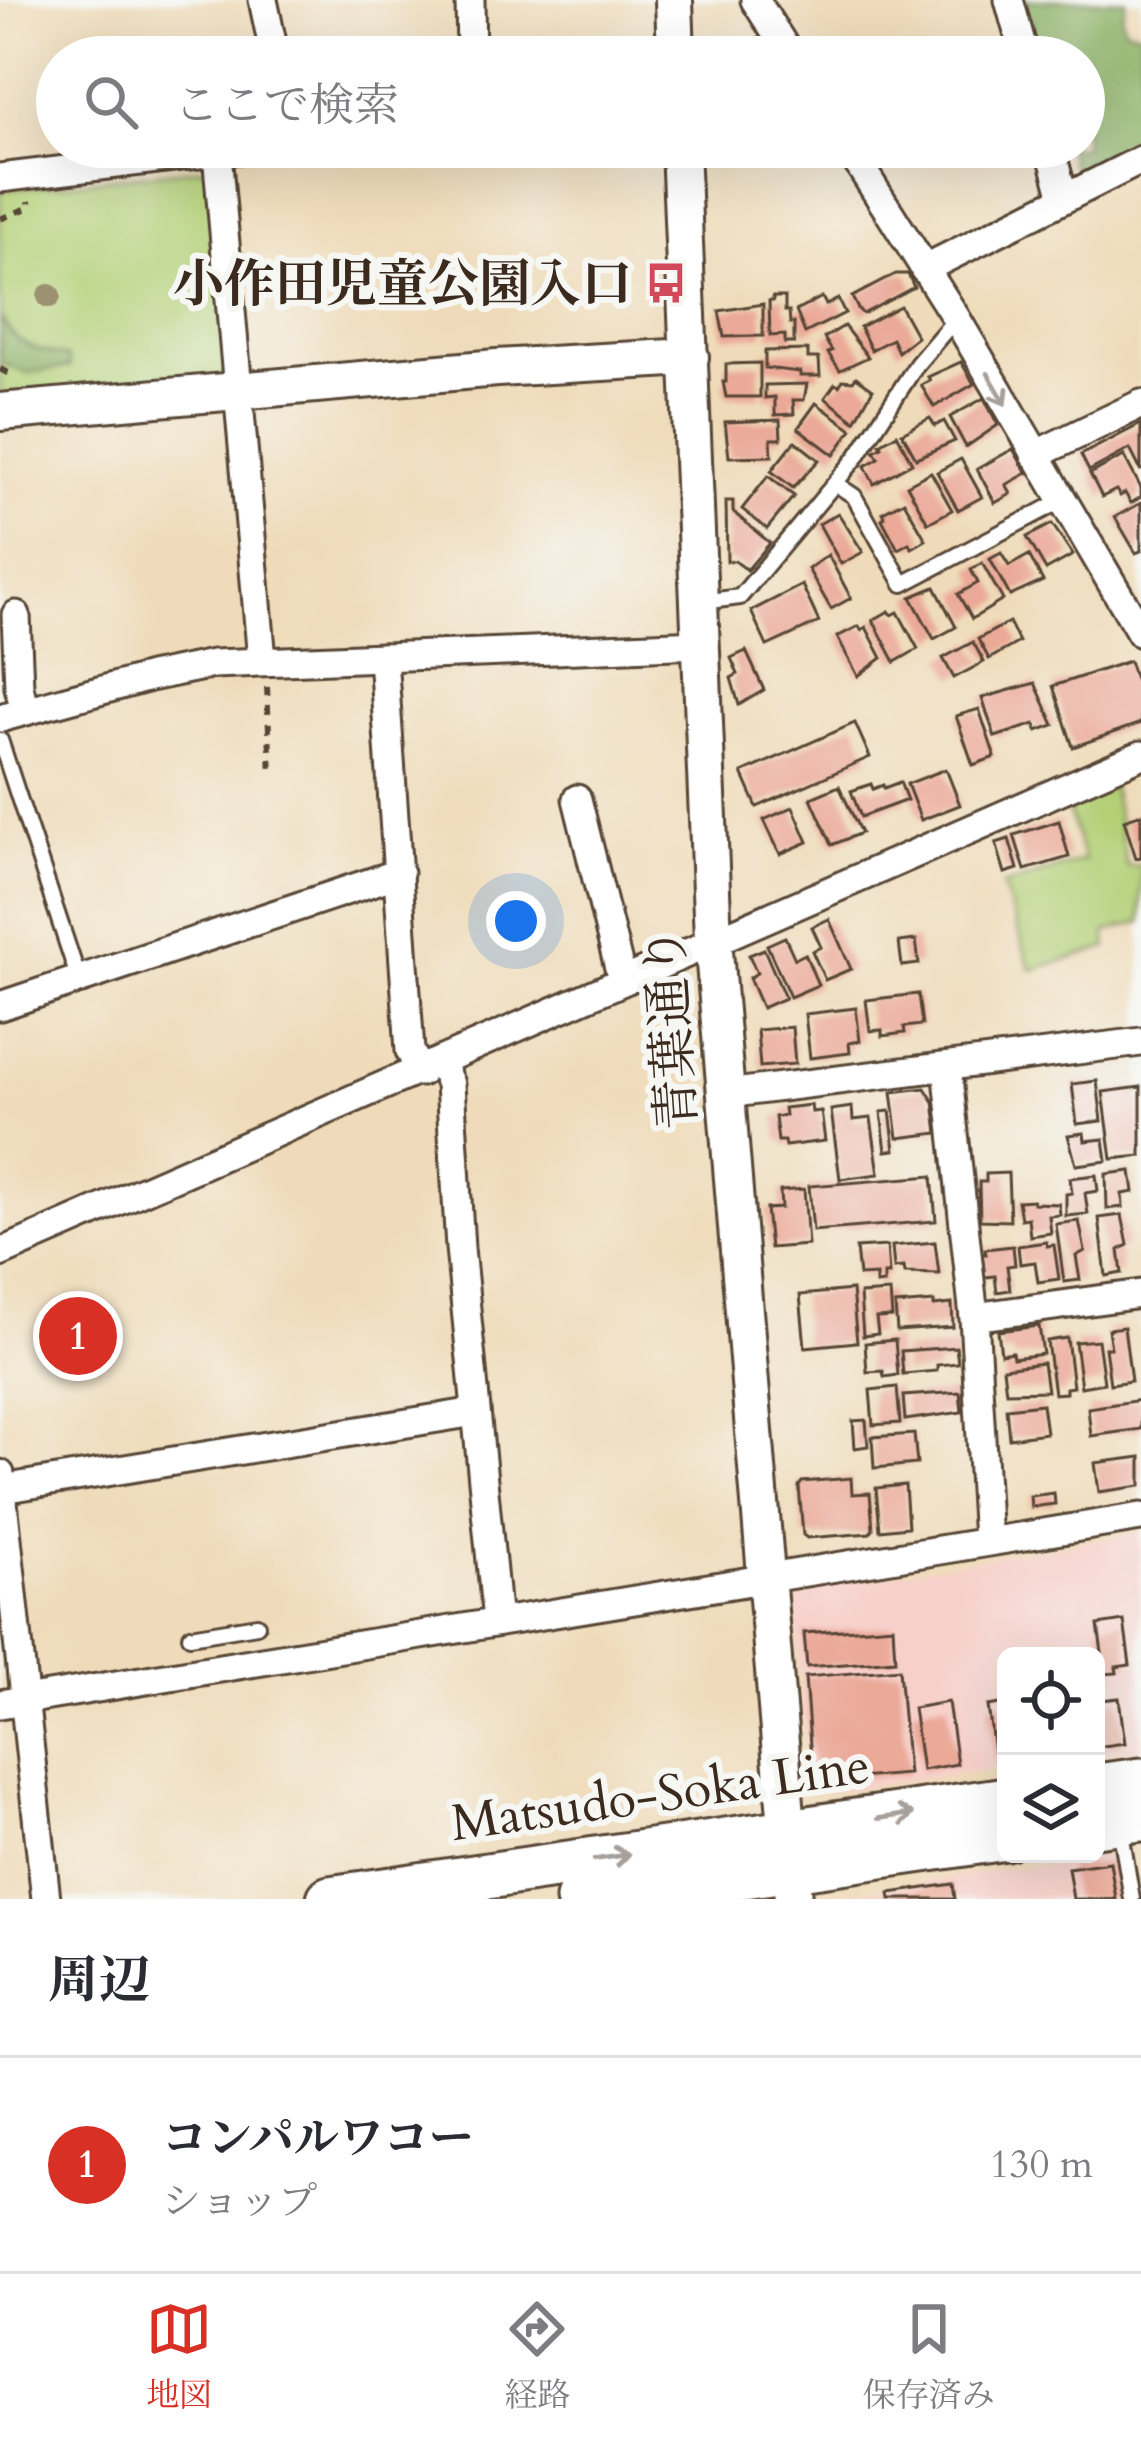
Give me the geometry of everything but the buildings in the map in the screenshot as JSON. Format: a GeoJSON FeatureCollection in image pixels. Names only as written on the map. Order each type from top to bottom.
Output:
{"type":"FeatureCollection","features":[{"type":"Feature","properties":{"kind":"main road"},"geometry":{"type":"LineString","coordinates":[[1113,1812],[1141,1781]]}},
{"type":"Feature","properties":{"kind":"main road","name":"Matsudo-Soka Line"},"geometry":{"type":"LineString","coordinates":[[330,1899],[790,1866],[997,1803]]}},
{"type":"Feature","properties":{"kind":"main road","name":"Matsudo-Soka Line"},"geometry":{"type":"LineString","coordinates":[[579,1899],[997,1838]]}},
{"type":"Feature","properties":{"kind":"street"},"geometry":{"type":"LineString","coordinates":[[263,0],[271,36]]}},
{"type":"Feature","properties":{"kind":"street"},"geometry":{"type":"LineString","coordinates":[[470,0],[471,36]]}},
{"type":"Feature","properties":{"kind":"street"},"geometry":{"type":"LineString","coordinates":[[674,0],[675,36]]}},
{"type":"Feature","properties":{"kind":"street"},"geometry":{"type":"LineString","coordinates":[[755,0],[778,36]]}},
{"type":"Feature","properties":{"kind":"street"},"geometry":{"type":"LineString","coordinates":[[1009,0],[1019,36]]}},
{"type":"Feature","properties":{"kind":"street"},"geometry":{"type":"LineString","coordinates":[[924,269],[1140,162]]}},
{"type":"Feature","properties":{"kind":"street"},"geometry":{"type":"LineString","coordinates":[[0,178],[87,168]]}},
{"type":"Feature","properties":{"kind":"street"},"geometry":{"type":"LineString","coordinates":[[218,168],[262,660]]}},
{"type":"Feature","properties":{"kind":"street","name":"青葉通り"},"geometry":{"type":"LineString","coordinates":[[681,168],[713,939],[790,1866]]}},
{"type":"Feature","properties":{"kind":"street"},"geometry":{"type":"LineString","coordinates":[[861,168],[956,318],[1141,633]]}},
{"type":"Feature","properties":{"kind":"street"},"geometry":{"type":"LineString","coordinates":[[1056,168],[1064,198]]}},
{"type":"Feature","properties":{"kind":"street"},"geometry":{"type":"LineString","coordinates":[[0,412],[690,357]]}},
{"type":"Feature","properties":{"kind":"street"},"geometry":{"type":"LineString","coordinates":[[1035,454],[1141,404]]}},
{"type":"Feature","properties":{"kind":"street"},"geometry":{"type":"LineString","coordinates":[[16,615],[19,687],[12,715],[150,676],[212,664],[699,644]]}},
{"type":"Feature","properties":{"kind":"street"},"geometry":{"type":"LineString","coordinates":[[383,657],[410,1051],[450,1084],[475,1412],[497,1622]]}},
{"type":"Feature","properties":{"kind":"street"},"geometry":{"type":"LineString","coordinates":[[0,1253],[1141,754]]}},
{"type":"Feature","properties":{"kind":"street"},"geometry":{"type":"LineString","coordinates":[[577,799],[622,980]]}},
{"type":"Feature","properties":{"kind":"street"},"geometry":{"type":"LineString","coordinates":[[0,1006],[399,873]]}},
{"type":"Feature","properties":{"kind":"street"},"geometry":{"type":"LineString","coordinates":[[726,1094],[1141,1042]]}},
{"type":"Feature","properties":{"kind":"street"},"geometry":{"type":"LineString","coordinates":[[947,1069],[974,1317],[988,1541]]}},
{"type":"Feature","properties":{"kind":"street"},"geometry":{"type":"LineString","coordinates":[[974,1317],[1141,1294]]}},
{"type":"Feature","properties":{"kind":"street"},"geometry":{"type":"LineString","coordinates":[[46,1899],[11,1703],[1,1483],[159,1476],[475,1412]]}},
{"type":"Feature","properties":{"kind":"street"},"geometry":{"type":"LineString","coordinates":[[11,1703],[260,1639],[497,1622],[1141,1517]]}},
{"type":"Feature","properties":{"kind":"lane"},"geometry":{"type":"LineString","coordinates":[[698,602],[740,597],[836,484],[917,364],[956,318]]}},
{"type":"Feature","properties":{"kind":"lane"},"geometry":{"type":"LineString","coordinates":[[836,484],[854,496],[903,584],[1061,501]]}},
{"type":"Feature","properties":{"kind":"lane"},"geometry":{"type":"LineString","coordinates":[[0,740],[78,977]]}},
{"type":"Feature","properties":{"kind":"lane"},"geometry":{"type":"LineString","coordinates":[[190,1636],[260,1639]]}},
{"type":"Feature","properties":{"kind":"lane"},"geometry":{"type":"LineString","coordinates":[[1113,1812],[1132,1899]]}},
{"type":"Feature","properties":{"kind":"path"},"geometry":{"type":"LineString","coordinates":[[262,660],[271,775]]}},
{"type":"Feature","properties":{"kind":"shaded area"},"geometry":{"type":"Polygon","coordinates":[[[1141,1532],[1141,1748],[1105,1753],[1105,1647],[997,1647],[997,1768],[825,1793],[807,1778],[794,1589],[1141,1532]]]}},
{"type":"Feature","properties":{"kind":"shaded area"},"geometry":{"type":"Polygon","coordinates":[[[1115,1854],[1122,1899],[832,1899],[1054,1863],[1105,1863],[1105,1855],[1115,1854]]]}},
{"type":"Feature","properties":{"kind":"green space"},"geometry":{"type":"Polygon","coordinates":[[[1024,0],[1126,0],[1125,28],[1141,32],[1141,142],[1105,161],[1105,36],[1035,36],[1024,0]]]}},
{"type":"Feature","properties":{"kind":"green space"},"geometry":{"type":"Polygon","coordinates":[[[203,168],[211,174],[227,369],[219,380],[0,397],[0,191],[203,168]]]}},
{"type":"Feature","properties":{"kind":"green space"},"geometry":{"type":"Polygon","coordinates":[[[0,316],[20,340],[68,357],[70,367],[28,373],[0,363],[0,316]]]}},
{"type":"Feature","properties":{"kind":"green space"},"geometry":{"type":"Polygon","coordinates":[[[1112,787],[1127,866],[1141,865],[1141,922],[1106,932],[1107,948],[1031,970],[1003,886],[1084,860],[1067,806],[1112,787]]]}},
{"type":"Feature","properties":{"kind":"place","name":"小作田児童公園入口"},"geometry":{"type":"Point","coordinates":[666,283]}},
{"type":"Feature","properties":{"kind":"place","name":"コンパルワコー"},"geometry":{"type":"Point","coordinates":[78,1336]}}]}
